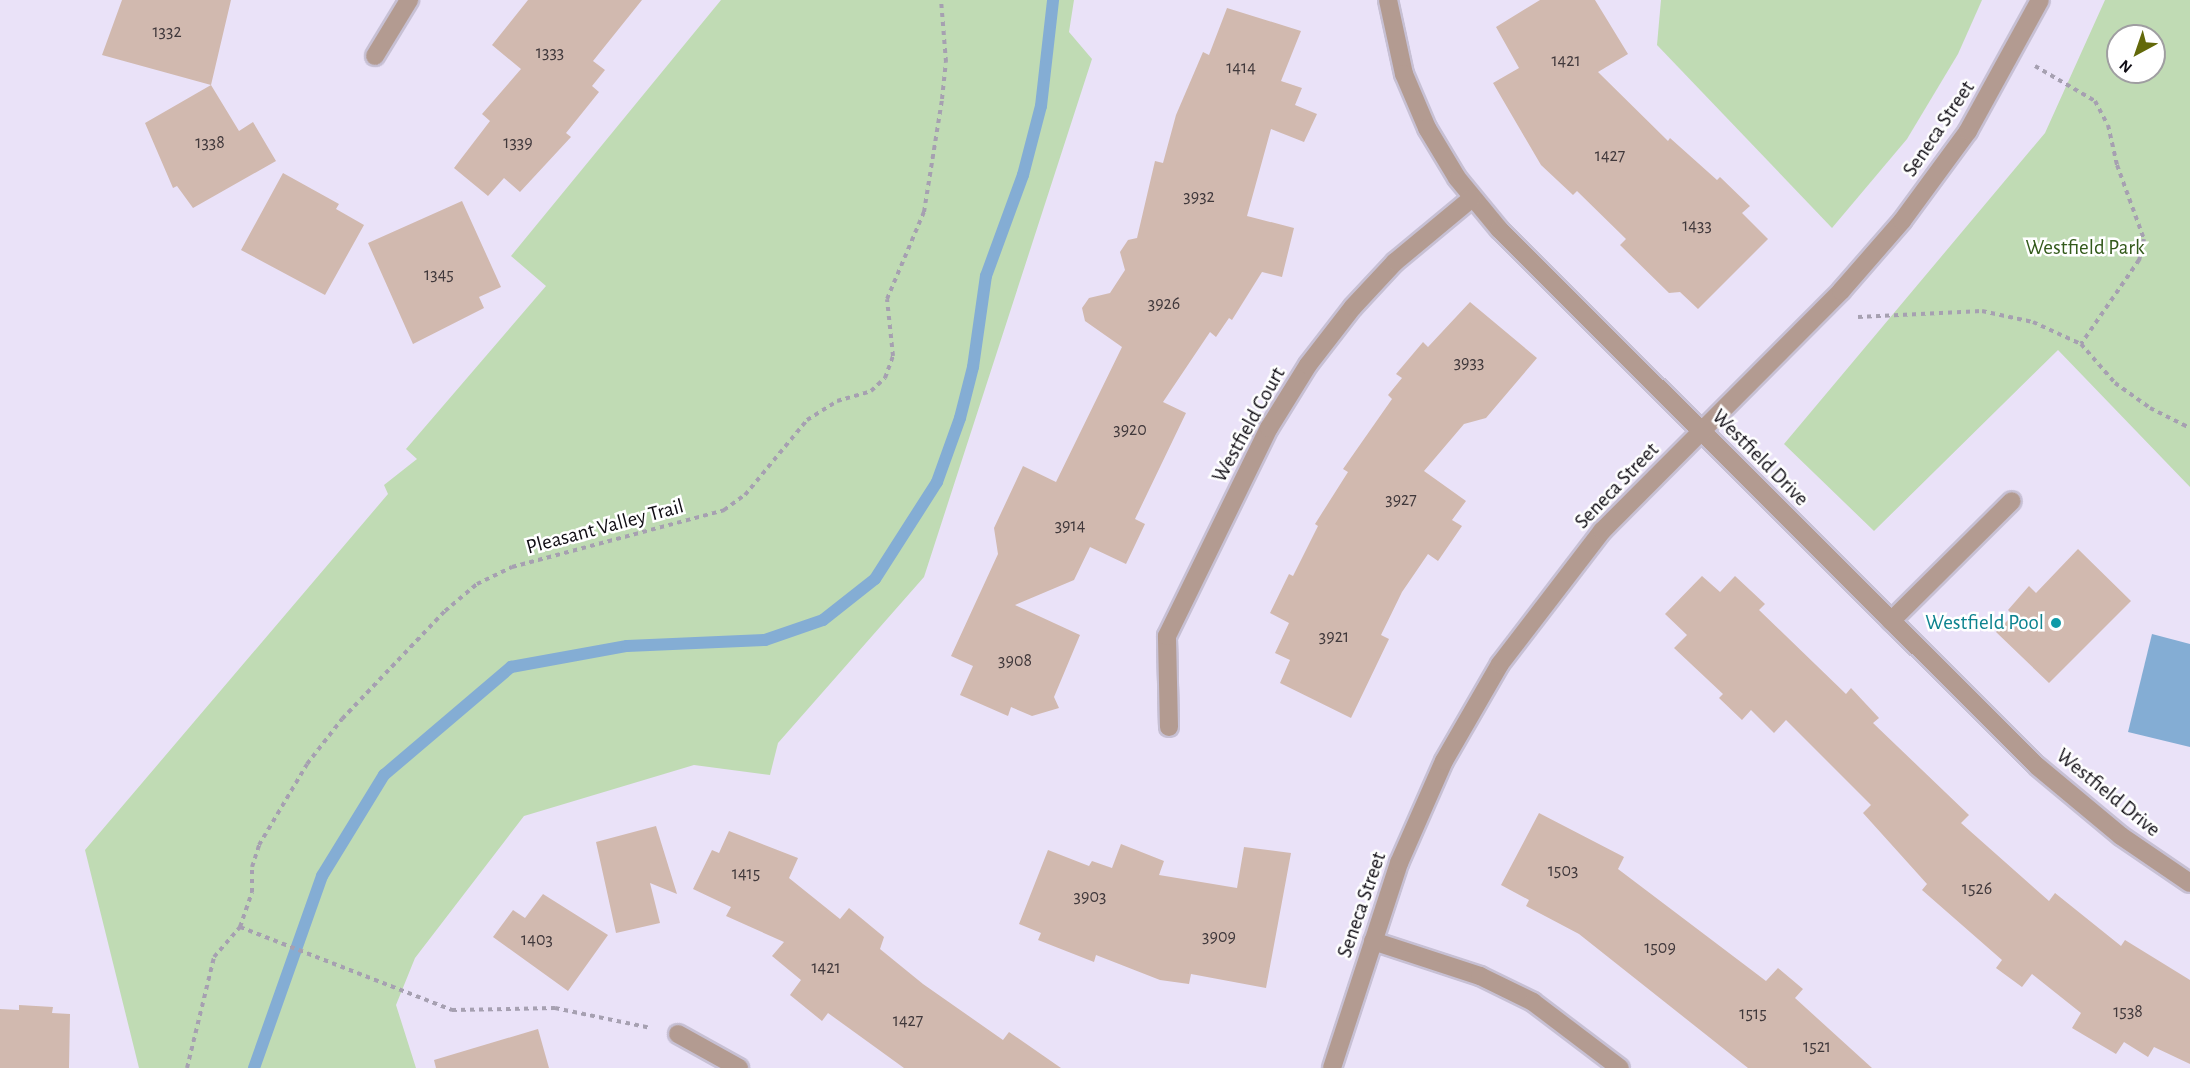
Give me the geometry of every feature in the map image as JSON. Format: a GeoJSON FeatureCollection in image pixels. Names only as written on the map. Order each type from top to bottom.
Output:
{"type":"FeatureCollection","features":[{"type":"Feature","properties":{"kind":"street"},"geometry":{"type":"LineString","coordinates":[[375,56],[409,0]]}},
{"type":"Feature","properties":{"kind":"street","name":"Westfield Drive"},"geometry":{"type":"LineString","coordinates":[[1388,0],[1409,84],[1427,128],[1472,198],[1701,431],[2037,766],[2121,836],[2190,883]]}},
{"type":"Feature","properties":{"kind":"street","name":"Seneca Street"},"geometry":{"type":"LineString","coordinates":[[1332,1068],[1399,863],[1444,761],[1500,664],[1602,531],[1811,321],[1902,222],[1968,131],[2013,55],[2040,0]]}},
{"type":"Feature","properties":{"kind":"street","name":"Westfield Court"},"geometry":{"type":"LineString","coordinates":[[1169,727],[1167,636],[1269,428],[1308,365],[1353,307],[1395,262],[1472,198]]}},
{"type":"Feature","properties":{"kind":"street"},"geometry":{"type":"LineString","coordinates":[[1891,621],[2012,501]]}},
{"type":"Feature","properties":{"kind":"street"},"geometry":{"type":"LineString","coordinates":[[1373,941],[1480,976],[1533,1002],[1620,1068]]}},
{"type":"Feature","properties":{"kind":"street"},"geometry":{"type":"LineString","coordinates":[[678,1034],[740,1068]]}},
{"type":"Feature","properties":{"kind":"path","name":"Pleasant Valley Trail"},"geometry":{"type":"LineString","coordinates":[[187,1068],[214,957],[222,942],[240,927],[252,892],[252,867],[259,845],[306,764],[342,719],[445,611],[477,584],[512,567],[724,510],[746,495],[807,420],[837,401],[871,391],[885,378],[893,356],[887,299],[924,212],[942,99],[946,62],[941,0]]}},
{"type":"Feature","properties":{"kind":"path"},"geometry":{"type":"LineString","coordinates":[[2013,55],[2095,101],[2108,125],[2116,165],[2144,239],[2139,260],[2081,344]]}},
{"type":"Feature","properties":{"kind":"path"},"geometry":{"type":"LineString","coordinates":[[1811,321],[1982,311],[2033,322],[2081,344],[2115,383],[2150,408],[2190,428]]}},
{"type":"Feature","properties":{"kind":"path"},"geometry":{"type":"LineString","coordinates":[[240,927],[270,942],[322,959],[452,1010],[555,1008],[678,1034]]}},
{"type":"Feature","properties":{"kind":"green space"},"geometry":{"type":"Polygon","coordinates":[[[721,0],[1074,0],[1069,32],[1092,59],[924,577],[778,743],[770,775],[694,765],[524,816],[415,958],[396,1005],[416,1068],[139,1068],[85,850],[388,494],[384,485],[417,459],[406,449],[546,286],[511,256],[721,0]]]}},
{"type":"Feature","properties":{"kind":"green space"},"geometry":{"type":"Polygon","coordinates":[[[1661,0],[1982,0],[1958,54],[1907,139],[1832,228],[1657,45],[1661,0]]]}},
{"type":"Feature","properties":{"kind":"green space","name":"Westfield Park"},"geometry":{"type":"Polygon","coordinates":[[[2105,0],[2190,0],[2190,487],[2058,350],[1874,531],[1784,444],[2045,133],[2105,0]]]}},
{"type":"Feature","properties":{"kind":"water"},"geometry":{"type":"Polygon","coordinates":[[[2152,634],[2190,644],[2190,747],[2128,732],[2152,634]]]}},
{"type":"Feature","properties":{"kind":"building"},"geometry":{"type":"Polygon","coordinates":[[[122,0],[231,0],[211,85],[102,55],[122,0]]]}},
{"type":"Feature","properties":{"kind":"building"},"geometry":{"type":"Polygon","coordinates":[[[528,0],[642,0],[593,61],[605,70],[592,86],[599,92],[566,133],[571,137],[520,192],[504,178],[488,196],[454,168],[490,121],[482,114],[521,69],[492,45],[528,0]]]}},
{"type":"Feature","properties":{"kind":"building"},"geometry":{"type":"Polygon","coordinates":[[[1540,0],[1595,0],[1628,54],[1598,72],[1668,141],[1670,138],[1717,180],[1720,177],[1750,206],[1742,213],[1768,239],[1698,309],[1680,292],[1669,293],[1620,245],[1626,239],[1577,191],[1573,195],[1541,165],[1493,83],[1519,68],[1496,27],[1540,0]]]}},
{"type":"Feature","properties":{"kind":"building"},"geometry":{"type":"Polygon","coordinates":[[[1227,8],[1301,31],[1281,81],[1302,88],[1295,105],[1317,114],[1304,142],[1271,129],[1247,216],[1294,228],[1282,277],[1262,272],[1232,320],[1229,318],[1216,337],[1210,332],[1163,402],[1186,413],[1135,519],[1145,524],[1126,564],[1090,547],[1074,580],[1015,605],[1080,635],[1054,697],[1059,708],[1032,716],[1011,707],[1008,716],[960,695],[973,666],[951,656],[998,554],[994,528],[1023,466],[1056,482],[1122,347],[1085,321],[1082,308],[1089,298],[1110,293],[1125,270],[1120,252],[1128,240],[1137,238],[1155,161],[1163,163],[1176,115],[1203,52],[1209,55],[1227,8]]]}},
{"type":"Feature","properties":{"kind":"building"},"geometry":{"type":"Polygon","coordinates":[[[211,85],[239,131],[253,122],[276,161],[193,208],[177,186],[173,188],[145,123],[211,85]]]}},
{"type":"Feature","properties":{"kind":"building"},"geometry":{"type":"Polygon","coordinates":[[[283,173],[339,204],[336,209],[364,225],[325,295],[241,250],[283,173]]]}},
{"type":"Feature","properties":{"kind":"building"},"geometry":{"type":"Polygon","coordinates":[[[462,201],[501,287],[479,297],[484,308],[413,344],[368,243],[462,201]]]}},
{"type":"Feature","properties":{"kind":"building"},"geometry":{"type":"Polygon","coordinates":[[[1470,302],[1537,358],[1486,418],[1464,424],[1424,471],[1466,501],[1452,520],[1462,526],[1438,561],[1428,554],[1402,592],[1381,635],[1389,639],[1351,718],[1280,683],[1290,660],[1275,653],[1289,623],[1270,613],[1289,574],[1293,576],[1318,526],[1315,524],[1348,472],[1343,469],[1392,399],[1388,395],[1402,378],[1396,374],[1423,342],[1428,347],[1470,302]]]}},
{"type":"Feature","properties":{"kind":"building","name":"Westfield Pool"},"geometry":{"type":"Polygon","coordinates":[[[2078,549],[2131,601],[2049,683],[1996,632],[2013,615],[2008,610],[2029,586],[2036,593],[2078,549]]]}},
{"type":"Feature","properties":{"kind":"building"},"geometry":{"type":"Polygon","coordinates":[[[1702,576],[1720,592],[1735,576],[1765,604],[1759,610],[1846,694],[1851,688],[1879,718],[1873,723],[1969,815],[1961,823],[2049,901],[2055,893],[2121,946],[2125,940],[2190,980],[2190,1064],[2154,1047],[2148,1057],[2124,1042],[2116,1054],[2072,1028],[2081,1013],[2032,974],[2022,987],[1996,968],[2002,960],[1922,890],[1927,884],[1863,813],[1871,805],[1786,720],[1774,733],[1751,710],[1742,720],[1719,698],[1723,694],[1674,648],[1687,635],[1665,614],[1702,576]]]}},
{"type":"Feature","properties":{"kind":"building"},"geometry":{"type":"Polygon","coordinates":[[[1539,813],[1624,857],[1618,869],[1766,981],[1778,968],[1803,989],[1795,998],[1872,1068],[1748,1068],[1579,934],[1526,906],[1529,900],[1501,885],[1539,813]]]}},
{"type":"Feature","properties":{"kind":"building"},"geometry":{"type":"Polygon","coordinates":[[[656,826],[677,894],[650,883],[660,923],[616,933],[596,842],[656,826]]]}},
{"type":"Feature","properties":{"kind":"building"},"geometry":{"type":"Polygon","coordinates":[[[729,831],[798,858],[789,878],[840,919],[849,908],[884,937],[880,949],[923,984],[1003,1040],[1009,1032],[1061,1068],[904,1068],[828,1013],[822,1021],[790,995],[801,980],[772,956],[784,942],[726,916],[731,907],[693,889],[712,850],[719,853],[729,831]]]}},
{"type":"Feature","properties":{"kind":"building"},"geometry":{"type":"Polygon","coordinates":[[[1121,844],[1164,861],[1159,875],[1237,888],[1244,847],[1291,853],[1266,988],[1191,974],[1189,984],[1160,980],[1096,955],[1094,962],[1038,940],[1041,933],[1019,924],[1048,850],[1089,866],[1092,861],[1112,868],[1121,844]]]}},
{"type":"Feature","properties":{"kind":"building"},"geometry":{"type":"Polygon","coordinates":[[[543,894],[608,935],[568,991],[493,937],[513,910],[525,918],[543,894]]]}},
{"type":"Feature","properties":{"kind":"building"},"geometry":{"type":"Polygon","coordinates":[[[19,1005],[53,1007],[52,1013],[70,1014],[69,1068],[0,1068],[0,1009],[19,1010],[19,1005]]]}},
{"type":"Feature","properties":{"kind":"building"},"geometry":{"type":"Polygon","coordinates":[[[538,1029],[549,1068],[436,1068],[434,1060],[538,1029]]]}},
{"type":"Feature","properties":{"kind":"waterway"},"geometry":{"type":"LineString","coordinates":[[254,1068],[322,876],[384,775],[511,667],[627,646],[765,640],[823,620],[875,579],[937,482],[960,418],[973,367],[986,276],[1023,175],[1041,106],[1053,0]]}},
{"type":"Feature","properties":{"kind":"place","name":"Westfield Pool"},"geometry":{"type":"Point","coordinates":[2056,623]}}]}
